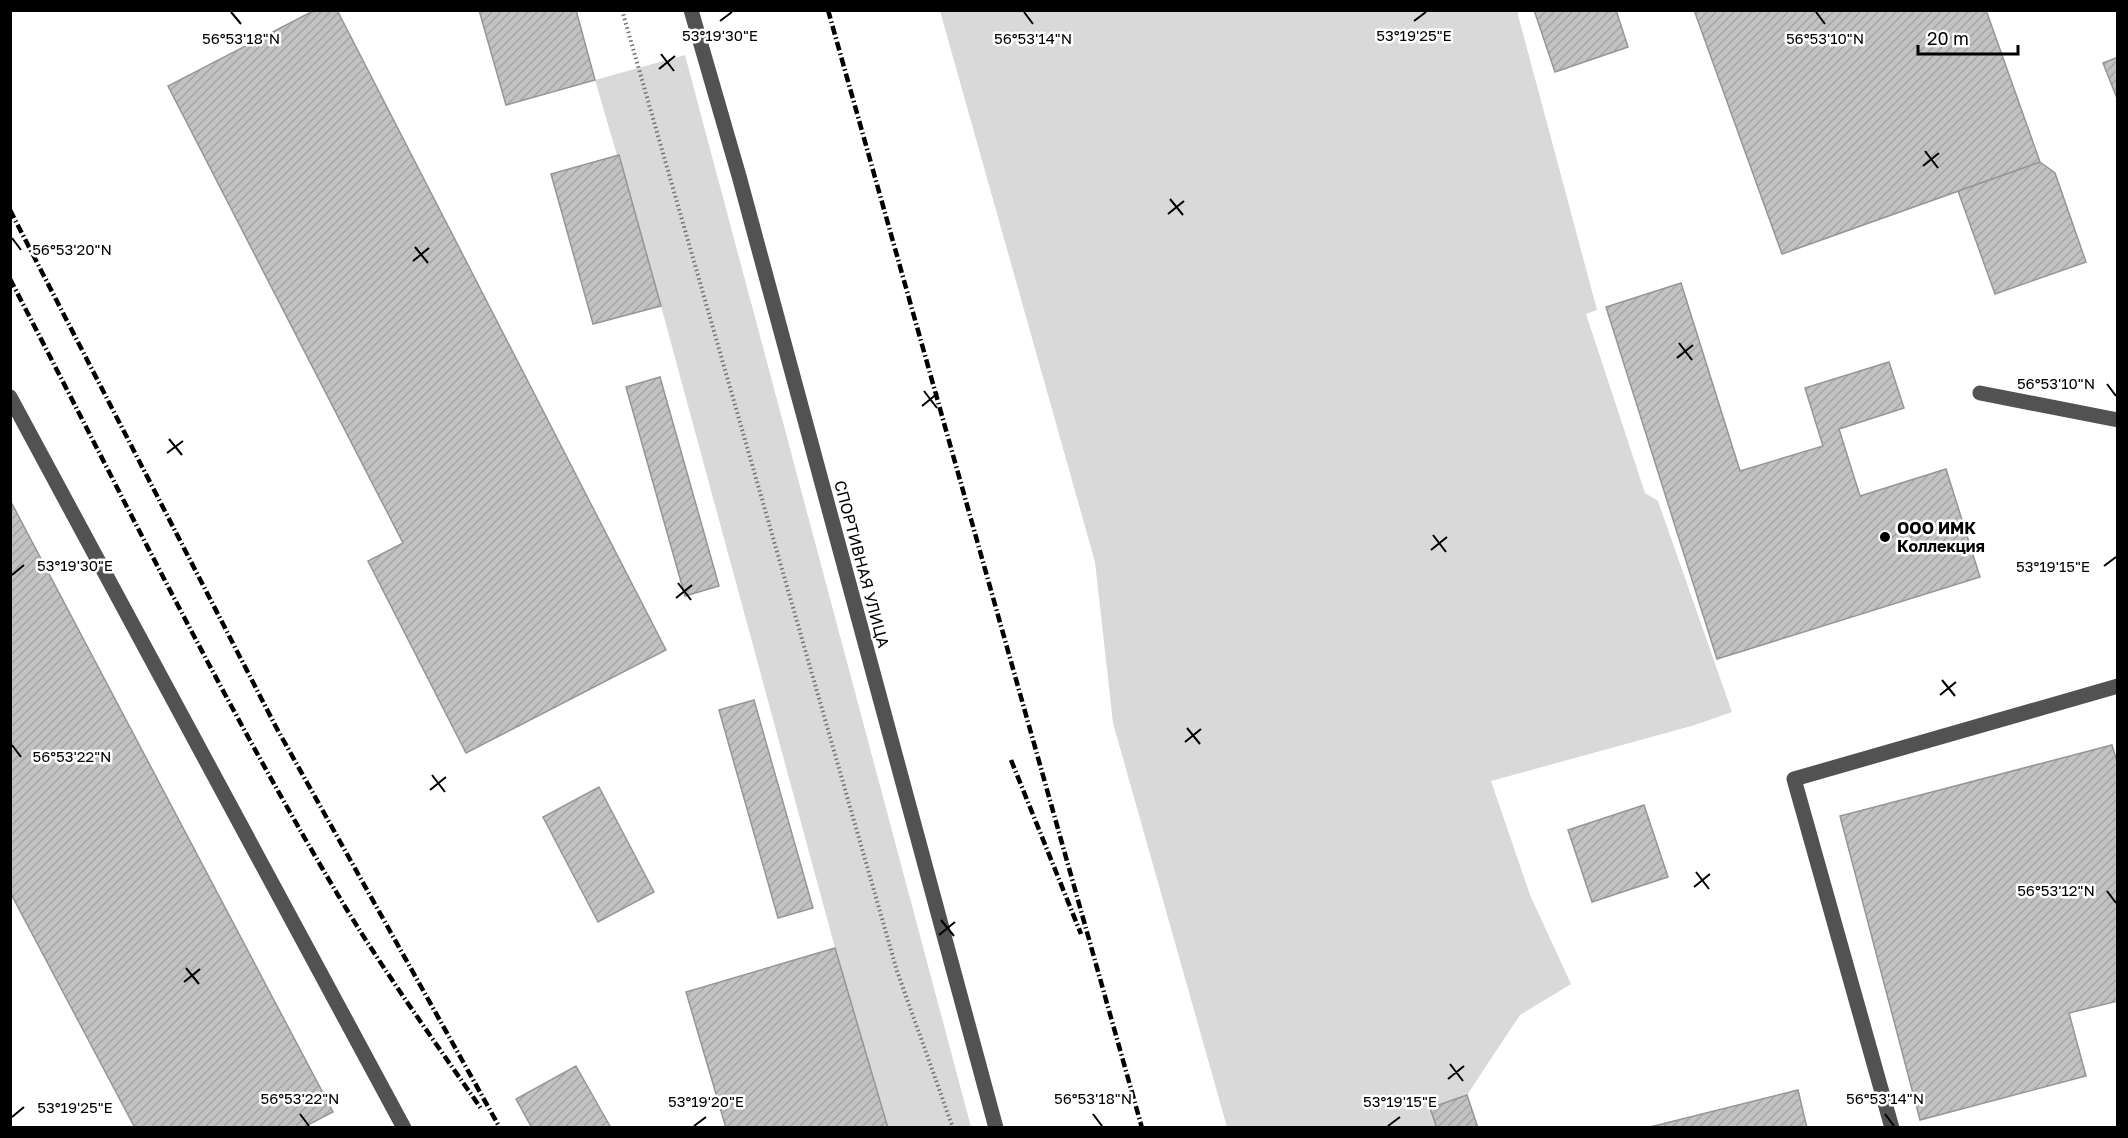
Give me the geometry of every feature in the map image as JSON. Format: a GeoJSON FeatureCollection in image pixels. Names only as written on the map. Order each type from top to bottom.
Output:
{"type":"FeatureCollection","features":[{"type":"Feature","properties":{"kind":"street","name":"СПОРТИВНАЯ УЛИЦА"},"geometry":{"type":"LineString","coordinates":[[691,10],[739,176],[996,1128]]}},
{"type":"Feature","properties":{"kind":"street"},"geometry":{"type":"LineString","coordinates":[[1980,393],[2118,420]]}},
{"type":"Feature","properties":{"kind":"street"},"geometry":{"type":"LineString","coordinates":[[10,397],[404,1128]]}},
{"type":"Feature","properties":{"kind":"street"},"geometry":{"type":"LineString","coordinates":[[1892,1128],[1794,779],[2118,686]]}},
{"type":"Feature","properties":{"kind":"path"},"geometry":{"type":"LineString","coordinates":[[622,10],[897,971],[953,1128]]}},
{"type":"Feature","properties":{"kind":"shaded area"},"geometry":{"type":"Polygon","coordinates":[[[940,11],[1517,11],[1597,310],[1586,314],[1645,493],[1658,501],[1732,712],[1695,725],[1491,781],[1530,895],[1571,984],[1520,1015],[1467,1095],[1430,1108],[1437,1127],[1227,1127],[1113,723],[1095,562],[940,11]]]}},
{"type":"Feature","properties":{"kind":"shaded area"},"geometry":{"type":"Polygon","coordinates":[[[685,55],[971,1127],[888,1127],[835,948],[661,306],[595,80],[685,55]]]}},
{"type":"Feature","properties":{"kind":"building"},"geometry":{"type":"Polygon","coordinates":[[[315,10],[337,10],[666,650],[466,753],[368,561],[403,543],[168,86],[315,10]]]}},
{"type":"Feature","properties":{"kind":"building"},"geometry":{"type":"Polygon","coordinates":[[[479,10],[576,10],[595,80],[506,105],[479,10]]]}},
{"type":"Feature","properties":{"kind":"building"},"geometry":{"type":"Polygon","coordinates":[[[1534,10],[1616,10],[1628,47],[1555,72],[1534,10]]]}},
{"type":"Feature","properties":{"kind":"building"},"geometry":{"type":"Polygon","coordinates":[[[1694,10],[1986,10],[2040,162],[1782,254],[1694,10]]]}},
{"type":"Feature","properties":{"kind":"building"},"geometry":{"type":"Polygon","coordinates":[[[2118,57],[2118,101],[2103,63],[2118,57]]]}},
{"type":"Feature","properties":{"kind":"building"},"geometry":{"type":"Polygon","coordinates":[[[619,155],[661,306],[593,324],[551,174],[619,155]]]}},
{"type":"Feature","properties":{"kind":"building"},"geometry":{"type":"Polygon","coordinates":[[[2040,162],[2055,173],[2086,262],[1995,294],[1958,191],[2040,162]]]}},
{"type":"Feature","properties":{"kind":"building"},"geometry":{"type":"Polygon","coordinates":[[[1681,283],[1740,471],[1823,446],[1805,388],[1889,362],[1904,408],[1839,429],[1860,496],[1946,469],[1980,577],[1717,659],[1606,307],[1681,283]]]}},
{"type":"Feature","properties":{"kind":"building"},"geometry":{"type":"Polygon","coordinates":[[[660,377],[719,586],[685,596],[626,387],[660,377]]]}},
{"type":"Feature","properties":{"kind":"building"},"geometry":{"type":"Polygon","coordinates":[[[10,500],[333,1112],[302,1128],[135,1128],[10,892],[10,500]]]}},
{"type":"Feature","properties":{"kind":"building"},"geometry":{"type":"Polygon","coordinates":[[[754,700],[813,908],[778,918],[719,710],[754,700]]]}},
{"type":"Feature","properties":{"kind":"building"},"geometry":{"type":"Polygon","coordinates":[[[2112,745],[2118,765],[2118,1001],[2069,1013],[2086,1076],[1920,1120],[1840,816],[2112,745]]]}},
{"type":"Feature","properties":{"kind":"building"},"geometry":{"type":"Polygon","coordinates":[[[599,787],[654,892],[598,922],[543,817],[599,787]]]}},
{"type":"Feature","properties":{"kind":"building"},"geometry":{"type":"Polygon","coordinates":[[[1644,805],[1668,877],[1592,902],[1568,830],[1644,805]]]}},
{"type":"Feature","properties":{"kind":"building"},"geometry":{"type":"Polygon","coordinates":[[[835,948],[888,1128],[726,1128],[686,992],[835,948]]]}},
{"type":"Feature","properties":{"kind":"building"},"geometry":{"type":"Polygon","coordinates":[[[576,1066],[611,1128],[532,1128],[516,1099],[576,1066]]]}},
{"type":"Feature","properties":{"kind":"building"},"geometry":{"type":"Polygon","coordinates":[[[1798,1090],[1807,1128],[1646,1128],[1798,1090]]]}},
{"type":"Feature","properties":{"kind":"building"},"geometry":{"type":"Polygon","coordinates":[[[1467,1095],[1478,1128],[1437,1128],[1430,1108],[1467,1095]]]}},
{"type":"Feature","properties":{"kind":"railway"},"geometry":{"type":"LineString","coordinates":[[828,10],[1142,1128]]}},
{"type":"Feature","properties":{"kind":"railway"},"geometry":{"type":"LineString","coordinates":[[10,210],[276,727],[500,1128]]}},
{"type":"Feature","properties":{"kind":"railway"},"geometry":{"type":"LineString","coordinates":[[10,279],[210,667],[294,820],[372,950],[482,1110]]}},
{"type":"Feature","properties":{"kind":"railway"},"geometry":{"type":"LineString","coordinates":[[1011,760],[1081,934]]}},
{"type":"Feature","properties":{"kind":"place","name":"ООО ИМК Коллекция"},"geometry":{"type":"Point","coordinates":[1885,537]}}]}
